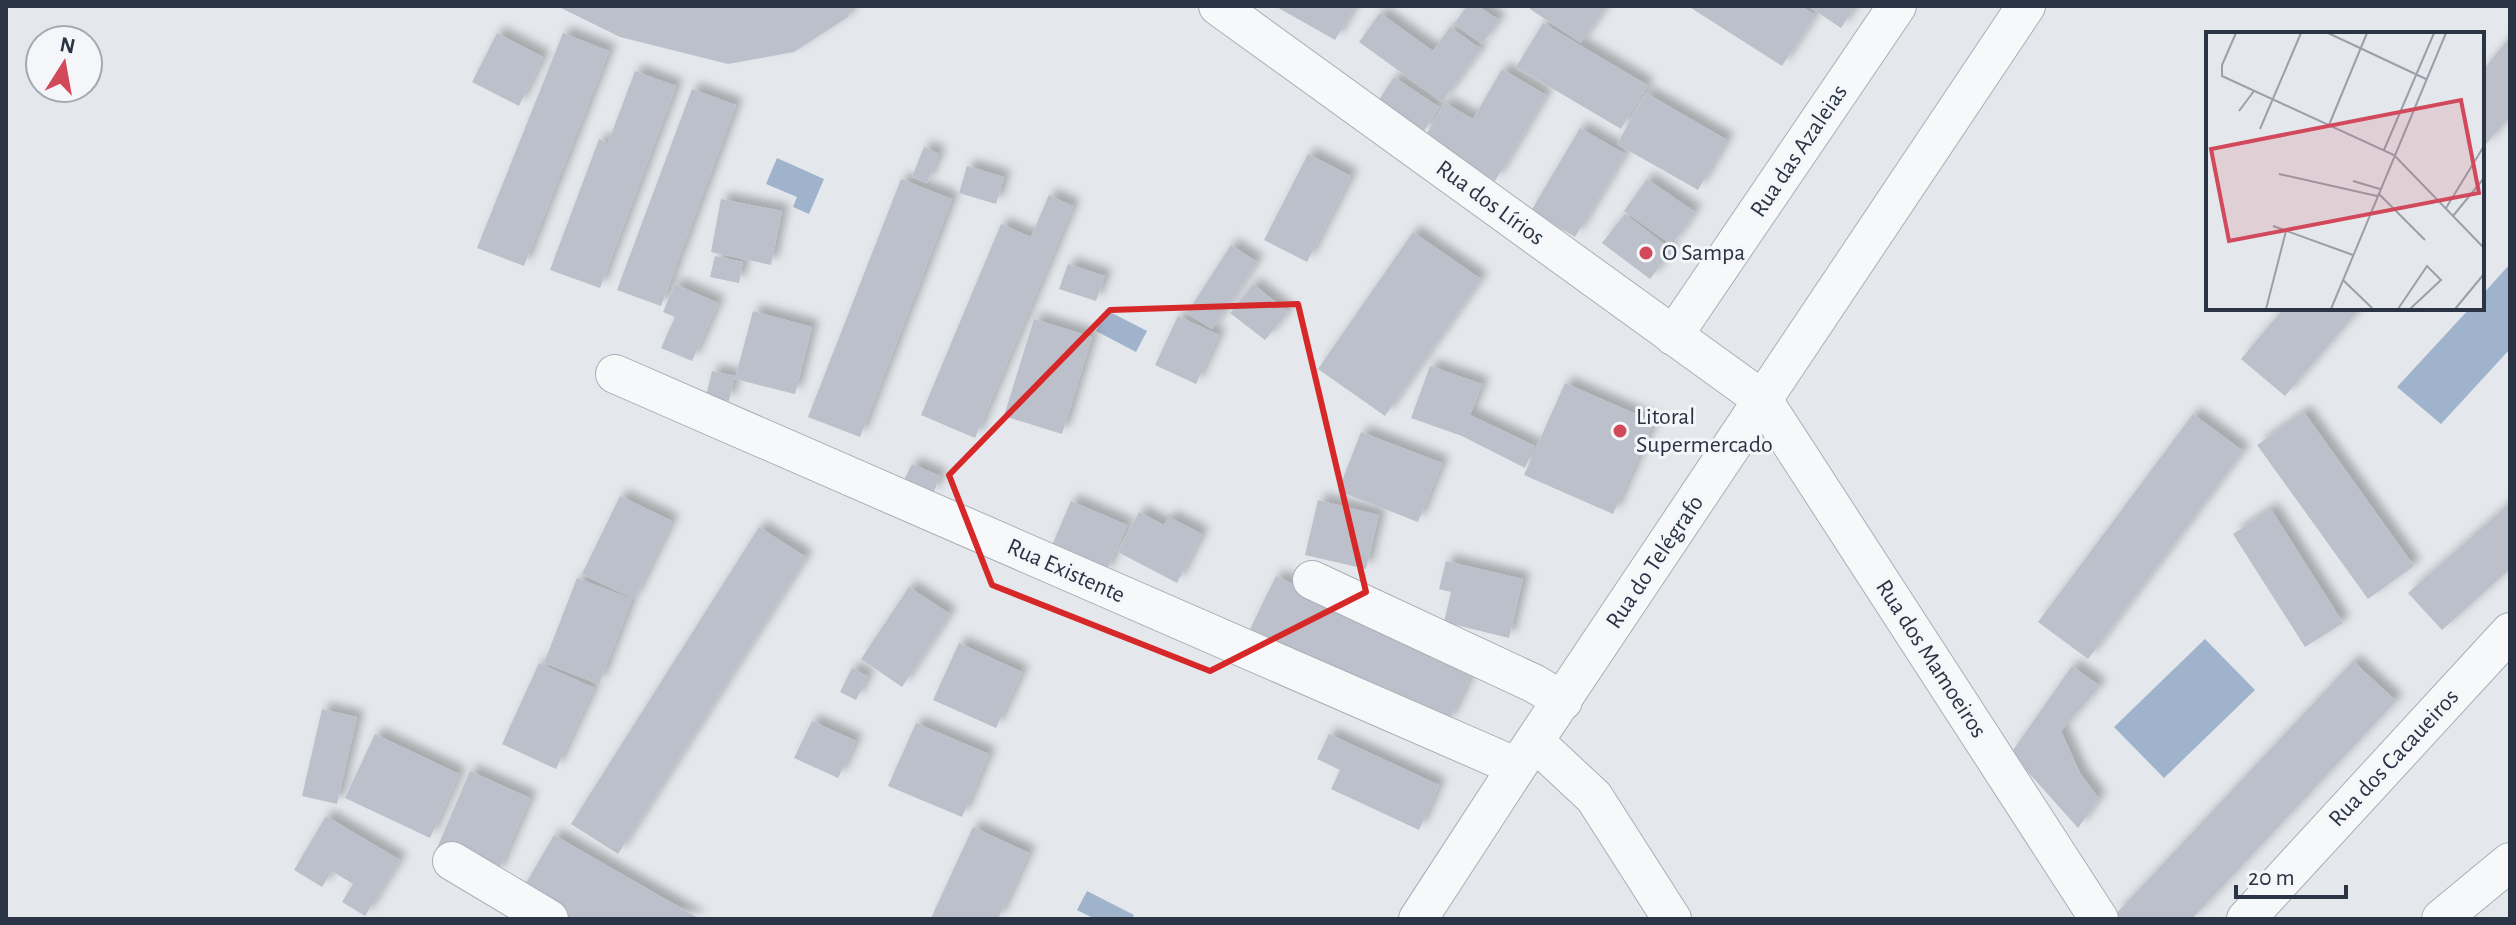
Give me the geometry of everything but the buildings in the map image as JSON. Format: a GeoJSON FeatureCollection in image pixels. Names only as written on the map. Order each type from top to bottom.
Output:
{"type":"FeatureCollection","features":[{"type":"Feature","properties":{"kind":"street","name":"Rua dos Lírios"},"geometry":{"type":"LineString","coordinates":[[1218,6],[1763,400]]}},
{"type":"Feature","properties":{"kind":"street","name":"Rua das Azaleias"},"geometry":{"type":"LineString","coordinates":[[1673,336],[1897,6]]}},
{"type":"Feature","properties":{"kind":"street","name":"Rua do Telégrafo"},"geometry":{"type":"LineString","coordinates":[[1418,919],[2026,6]]}},
{"type":"Feature","properties":{"kind":"street","name":"Rua Existente"},"geometry":{"type":"LineString","coordinates":[[615,374],[1526,754],[1594,797],[1672,919]]}},
{"type":"Feature","properties":{"kind":"street","name":"Rua dos Mamoeiros"},"geometry":{"type":"LineString","coordinates":[[1763,400],[2099,919]]}},
{"type":"Feature","properties":{"kind":"street"},"geometry":{"type":"LineString","coordinates":[[1312,580],[1535,684],[1563,701]]}},
{"type":"Feature","properties":{"kind":"street","name":"Rua dos Cacaueiros"},"geometry":{"type":"LineString","coordinates":[[2246,919],[2510,632]]}},
{"type":"Feature","properties":{"kind":"street"},"geometry":{"type":"LineString","coordinates":[[452,861],[549,919]]}},
{"type":"Feature","properties":{"kind":"street"},"geometry":{"type":"LineString","coordinates":[[2441,919],[2510,862]]}},
{"type":"Feature","properties":{"kind":"highlighted area"},"geometry":{"type":"Polygon","coordinates":[[[1298,304],[1366,592],[1210,671],[992,585],[949,475],[1110,310],[1298,304]]]}},
{"type":"Feature","properties":{"kind":"water"},"geometry":{"type":"Polygon","coordinates":[[[777,158],[824,179],[809,214],[793,207],[797,197],[766,184],[777,158]]]}},
{"type":"Feature","properties":{"kind":"water"},"geometry":{"type":"Polygon","coordinates":[[[2510,264],[2510,349],[2441,424],[2397,387],[2468,310],[2484,310],[2484,293],[2510,264]]]}},
{"type":"Feature","properties":{"kind":"water"},"geometry":{"type":"Polygon","coordinates":[[[1106,310],[1147,331],[1136,352],[1096,331],[1106,310]]]}},
{"type":"Feature","properties":{"kind":"water"},"geometry":{"type":"Polygon","coordinates":[[[2205,639],[2255,690],[2164,778],[2114,727],[2205,639]]]}},
{"type":"Feature","properties":{"kind":"water"},"geometry":{"type":"Polygon","coordinates":[[[1087,891],[1134,915],[1132,919],[1095,919],[1077,910],[1087,891]]]}},
{"type":"Feature","properties":{"kind":"place","name":"O Sampa"},"geometry":{"type":"Point","coordinates":[1646,253]}},
{"type":"Feature","properties":{"kind":"place","name":"Litoral Supermercado"},"geometry":{"type":"Point","coordinates":[1620,431]}}]}
